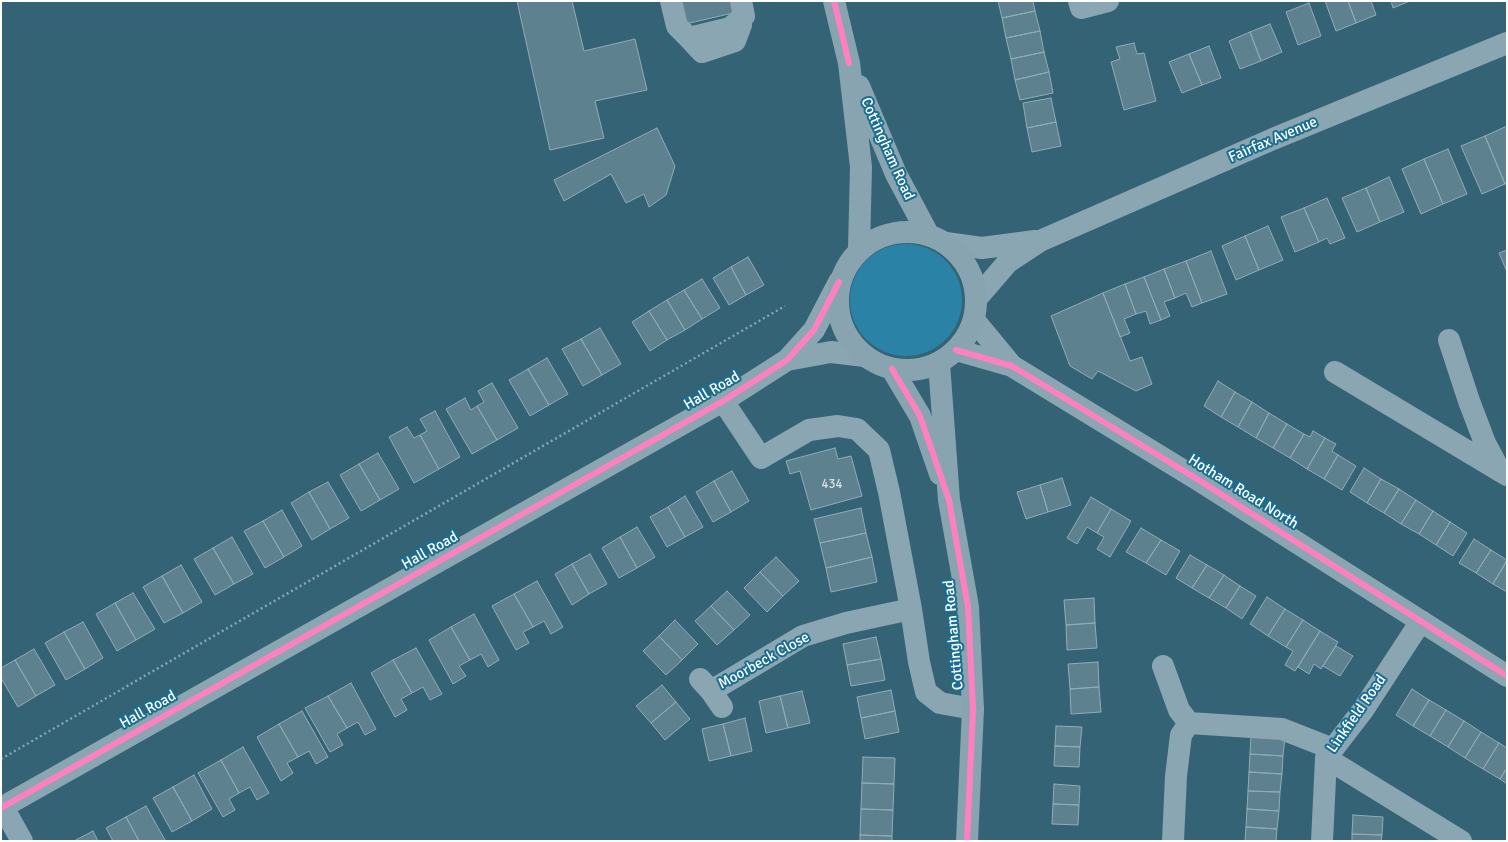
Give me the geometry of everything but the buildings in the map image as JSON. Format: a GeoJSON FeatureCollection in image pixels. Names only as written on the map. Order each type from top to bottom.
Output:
{"type":"FeatureCollection","features":[{"type":"Feature","properties":{"kind":"main road","name":"Cottingham Road"},"geometry":{"type":"LineString","coordinates":[[834,1],[849,63],[861,167],[859,249]]}},
{"type":"Feature","properties":{"kind":"main road","name":"Cottingham Road"},"geometry":{"type":"LineString","coordinates":[[849,63],[896,174],[937,238]]}},
{"type":"Feature","properties":{"kind":"main road"},"geometry":{"type":"LineString","coordinates":[[891,232],[937,238],[968,267],[976,299],[974,320],[947,356],[916,371],[892,369],[878,364],[865,356],[840,323],[839,282],[859,249],[891,232]]}},
{"type":"Feature","properties":{"kind":"main road","name":"Cottingham Road"},"geometry":{"type":"LineString","coordinates":[[947,356],[949,500]]}},
{"type":"Feature","properties":{"kind":"main road","name":"Cottingham Road"},"geometry":{"type":"LineString","coordinates":[[892,369],[920,416],[949,500],[968,607],[972,709],[967,841]]}},
{"type":"Feature","properties":{"kind":"street"},"geometry":{"type":"LineString","coordinates":[[671,1],[677,26],[702,52],[735,42],[743,8]]}},
{"type":"Feature","properties":{"kind":"street"},"geometry":{"type":"LineString","coordinates":[[1079,1],[1081,8],[1108,1]]}},
{"type":"Feature","properties":{"kind":"street","name":"Fairfax Avenue"},"geometry":{"type":"LineString","coordinates":[[976,299],[1008,262],[1040,240],[1272,139],[1506,46]]}},
{"type":"Feature","properties":{"kind":"street","name":"Fairfax Avenue"},"geometry":{"type":"LineString","coordinates":[[937,238],[982,248],[1040,240]]}},
{"type":"Feature","properties":{"kind":"street","name":"Hall Road"},"geometry":{"type":"LineString","coordinates":[[2,807],[723,401],[787,360],[814,330],[839,282]]}},
{"type":"Feature","properties":{"kind":"street","name":"Hotham Road North"},"geometry":{"type":"LineString","coordinates":[[974,320],[1012,366],[1197,479],[1507,676]]}},
{"type":"Feature","properties":{"kind":"street"},"geometry":{"type":"LineString","coordinates":[[1450,340],[1469,401],[1485,443],[1503,473]]}},
{"type":"Feature","properties":{"kind":"street","name":"Hall Road"},"geometry":{"type":"LineString","coordinates":[[787,360],[831,352],[865,356]]}},
{"type":"Feature","properties":{"kind":"street","name":"Hotham Road North"},"geometry":{"type":"LineString","coordinates":[[947,356],[1012,366]]}},
{"type":"Feature","properties":{"kind":"street"},"geometry":{"type":"LineString","coordinates":[[1335,372],[1503,473]]}},
{"type":"Feature","properties":{"kind":"street"},"geometry":{"type":"LineString","coordinates":[[723,401],[761,458],[809,430],[838,426],[857,429],[879,450],[889,492],[911,609],[919,662],[926,692],[940,703],[972,709]]}},
{"type":"Feature","properties":{"kind":"street","name":"Moorbeck Close"},"geometry":{"type":"LineString","coordinates":[[711,692],[804,636],[846,623],[911,609]]}},
{"type":"Feature","properties":{"kind":"street","name":"Linkfield Road"},"geometry":{"type":"LineString","coordinates":[[1322,841],[1330,754],[1363,710],[1421,621]]}},
{"type":"Feature","properties":{"kind":"street"},"geometry":{"type":"LineString","coordinates":[[1163,666],[1179,710],[1189,723],[1282,729],[1330,754],[1461,841]]}},
{"type":"Feature","properties":{"kind":"street"},"geometry":{"type":"LineString","coordinates":[[1173,841],[1176,776],[1181,735],[1189,723]]}},
{"type":"Feature","properties":{"kind":"street"},"geometry":{"type":"LineString","coordinates":[[2,807],[22,841]]}},
{"type":"Feature","properties":{"kind":"path"},"geometry":{"type":"LineString","coordinates":[[1,759],[785,306]]}},
{"type":"Feature","properties":{"kind":"shaded area"},"geometry":{"type":"Polygon","coordinates":[[[906,244],[917,245],[927,249],[937,254],[945,261],[952,269],[957,279],[961,289],[961,311],[957,321],[952,331],[945,339],[937,346],[927,351],[917,355],[906,356],[895,355],[885,351],[875,346],[867,339],[860,331],[855,321],[851,311],[850,300],[851,289],[855,279],[860,269],[867,261],[875,254],[885,249],[895,245],[906,244]]]}},
{"type":"Feature","properties":{"kind":"cycle path"},"geometry":{"type":"LineString","coordinates":[[834,1],[849,63]]}},
{"type":"Feature","properties":{"kind":"cycle path"},"geometry":{"type":"LineString","coordinates":[[1,808],[723,401],[787,360],[814,330],[839,282]]}},
{"type":"Feature","properties":{"kind":"cycle path"},"geometry":{"type":"LineString","coordinates":[[956,350],[1012,366],[1197,479],[1507,676]]}},
{"type":"Feature","properties":{"kind":"cycle path"},"geometry":{"type":"LineString","coordinates":[[892,369],[920,416],[949,500],[968,607],[973,709],[967,841]]}}]}
